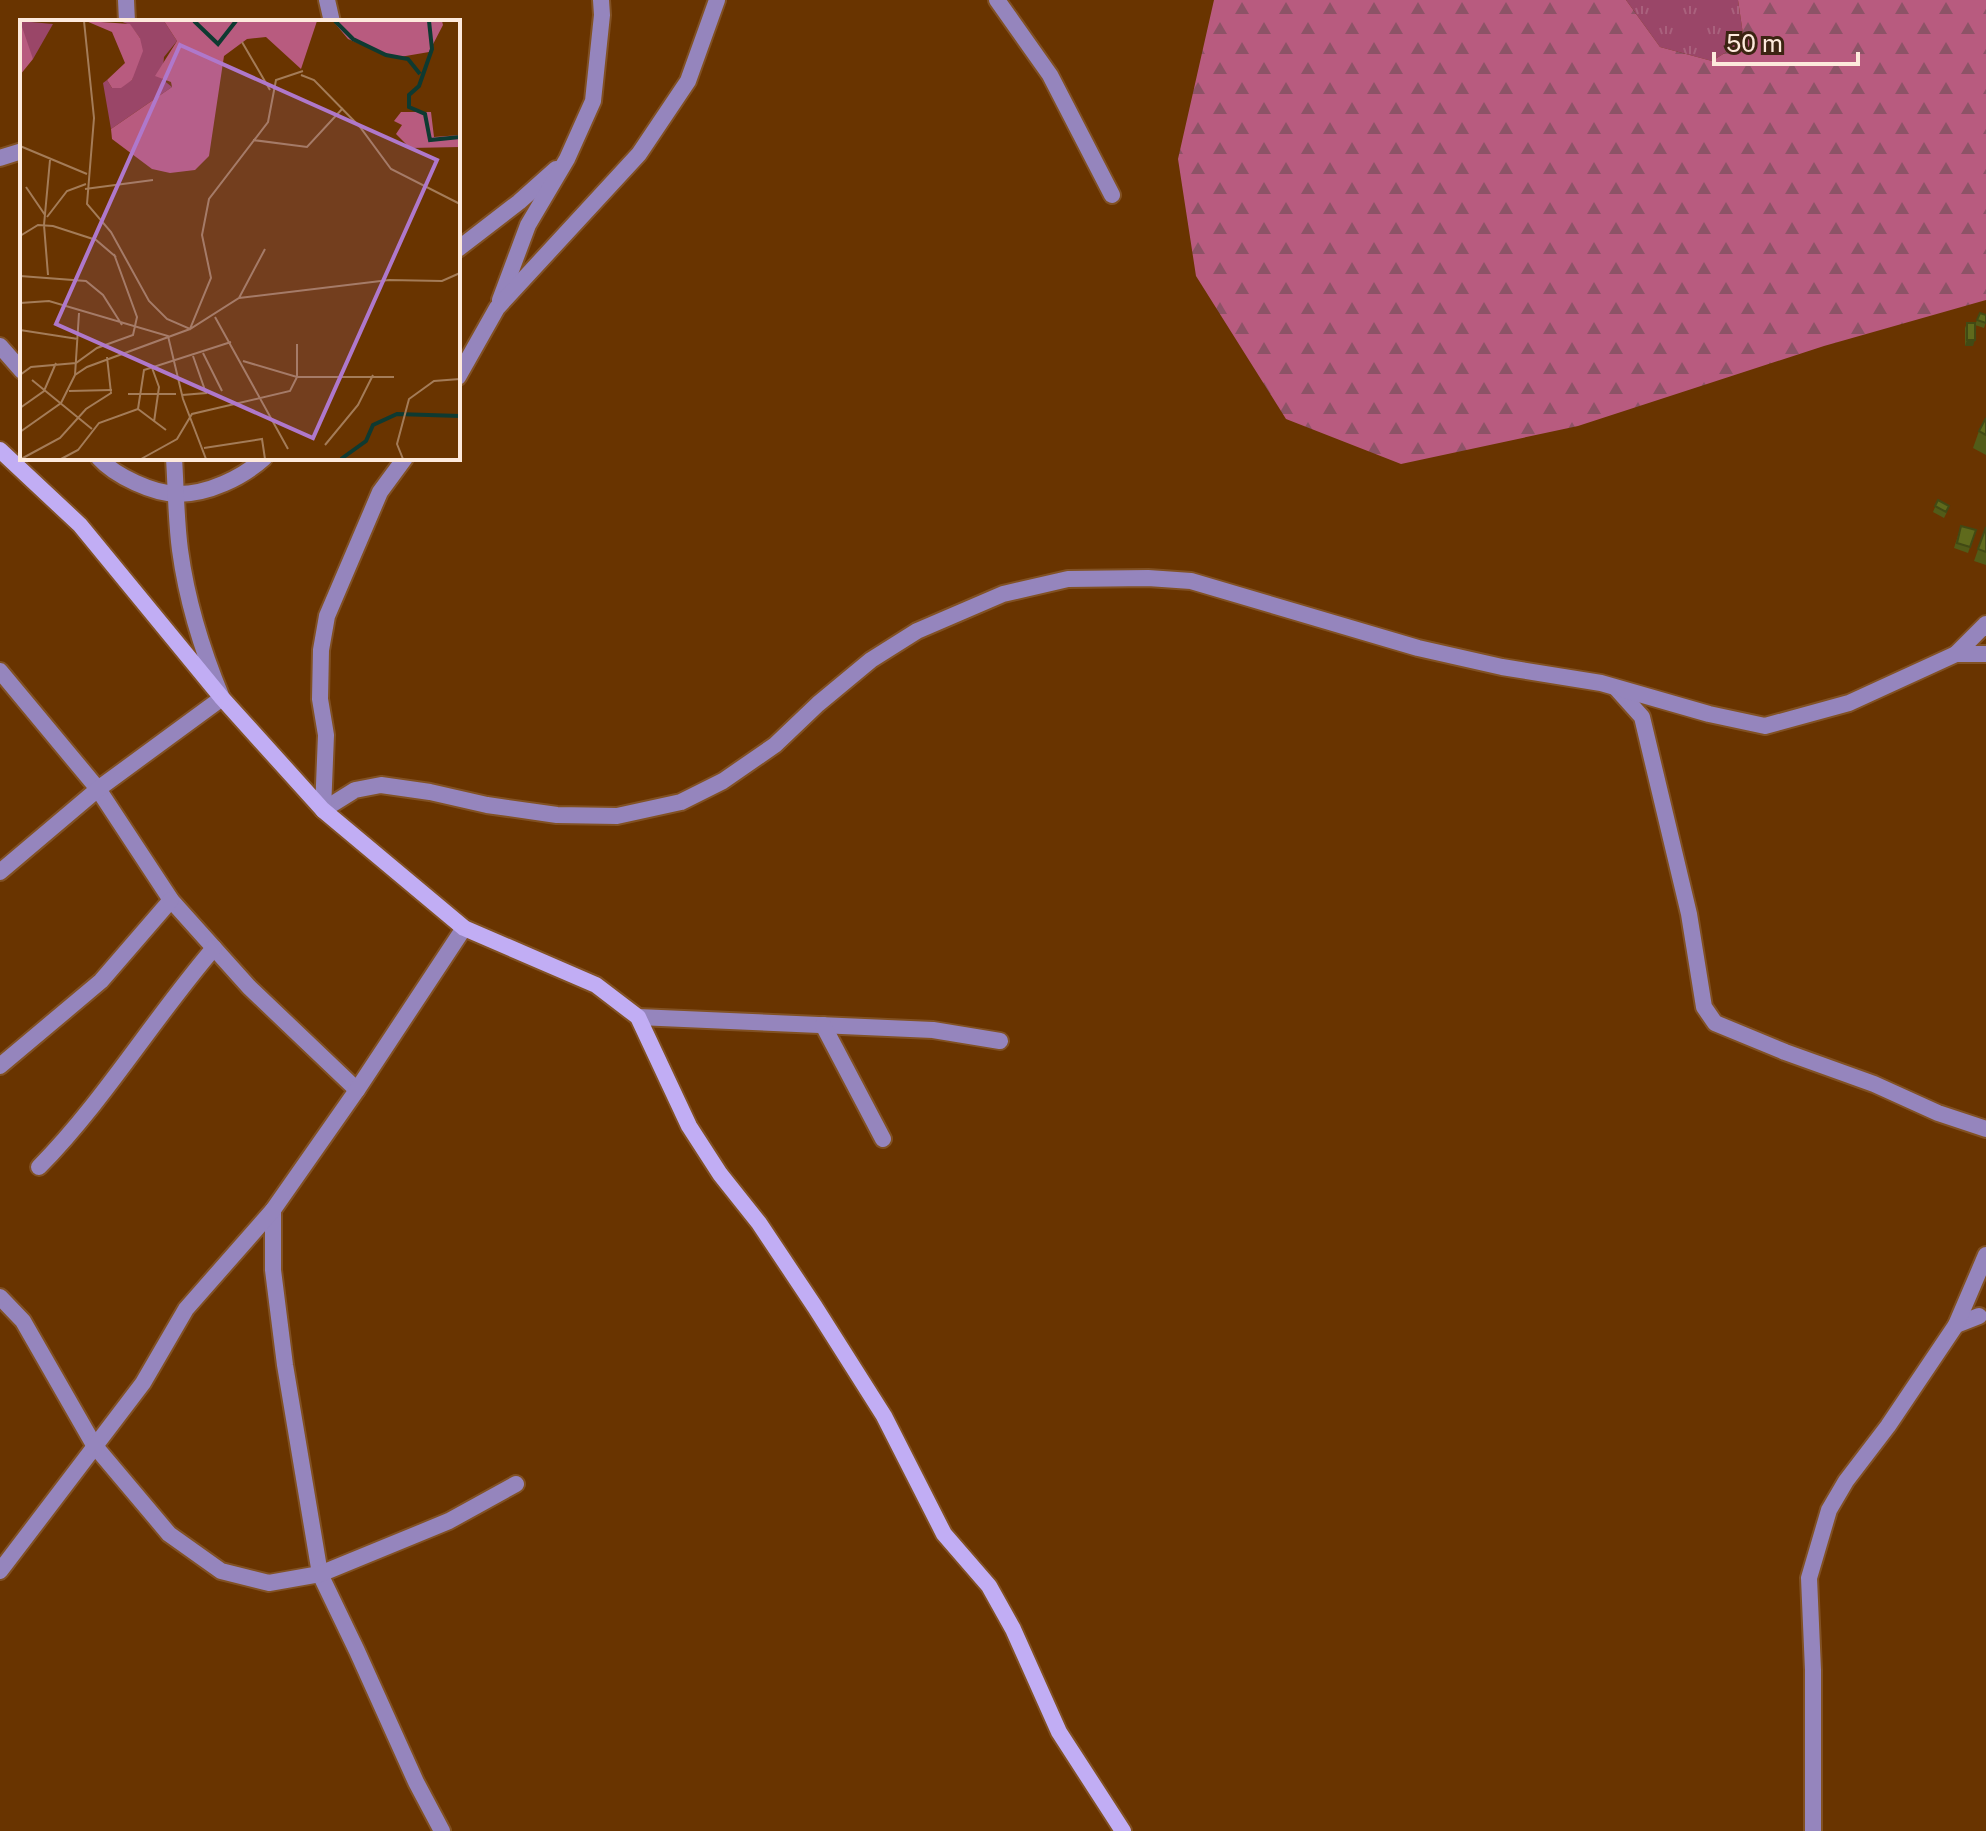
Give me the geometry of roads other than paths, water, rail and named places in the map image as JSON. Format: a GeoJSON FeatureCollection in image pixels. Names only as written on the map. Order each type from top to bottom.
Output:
{"type":"FeatureCollection","features":[{"type":"Feature","properties":{"kind":"street"},"geometry":{"type":"LineString","coordinates":[[126,0],[127,20]]}},
{"type":"Feature","properties":{"kind":"street"},"geometry":{"type":"LineString","coordinates":[[327,0],[332,20]]}},
{"type":"Feature","properties":{"kind":"street"},"geometry":{"type":"LineString","coordinates":[[460,373],[497,308],[528,225],[567,159],[593,101],[601,0]]}},
{"type":"Feature","properties":{"kind":"street"},"geometry":{"type":"LineString","coordinates":[[497,308],[639,154],[688,81],[717,0]]}},
{"type":"Feature","properties":{"kind":"street"},"geometry":{"type":"LineString","coordinates":[[997,0],[1050,75],[1112,195]]}},
{"type":"Feature","properties":{"kind":"street"},"geometry":{"type":"LineString","coordinates":[[0,158],[20,152]]}},
{"type":"Feature","properties":{"kind":"street"},"geometry":{"type":"LineString","coordinates":[[460,247],[519,202],[567,159]]}},
{"type":"Feature","properties":{"kind":"street"},"geometry":{"type":"LineString","coordinates":[[0,346],[20,369]]}},
{"type":"Feature","properties":{"kind":"street"},"geometry":{"type":"LineString","coordinates":[[0,450],[80,525],[222,698],[323,810],[464,928],[596,985],[638,1017],[689,1126],[720,1174],[759,1223],[884,1416],[944,1534],[989,1586],[1013,1629],[1059,1732],[1123,1831]]}},
{"type":"Feature","properties":{"kind":"street"},"geometry":{"type":"LineString","coordinates":[[102,460],[138,485],[177,494],[218,487],[261,460]]}},
{"type":"Feature","properties":{"kind":"street"},"geometry":{"type":"LineString","coordinates":[[174,460],[180,549],[190,601],[203,651],[222,698]]}},
{"type":"Feature","properties":{"kind":"street"},"geometry":{"type":"LineString","coordinates":[[323,810],[326,735],[320,699],[321,650],[327,616],[380,492],[404,460]]}},
{"type":"Feature","properties":{"kind":"street"},"geometry":{"type":"LineString","coordinates":[[323,810],[355,790],[381,785],[557,815],[617,816],[681,802],[723,781],[775,745],[871,660],[917,631],[1003,594],[1068,579],[1191,581],[1418,648],[1615,687],[1709,714],[1765,726],[1849,703],[1956,654],[1986,624]]}},
{"type":"Feature","properties":{"kind":"street"},"geometry":{"type":"LineString","coordinates":[[1956,654],[1986,654]]}},
{"type":"Feature","properties":{"kind":"street"},"geometry":{"type":"LineString","coordinates":[[1,675],[98,789],[171,900],[249,987],[357,1090]]}},
{"type":"Feature","properties":{"kind":"street"},"geometry":{"type":"LineString","coordinates":[[1615,687],[1642,717],[1686,898],[1704,1007],[1715,1023],[1874,1084],[1938,1113],[1986,1129]]}},
{"type":"Feature","properties":{"kind":"street"},"geometry":{"type":"LineString","coordinates":[[0,872],[98,789],[222,698]]}},
{"type":"Feature","properties":{"kind":"street"},"geometry":{"type":"LineString","coordinates":[[0,1066],[101,981],[171,900]]}},
{"type":"Feature","properties":{"kind":"street"},"geometry":{"type":"LineString","coordinates":[[0,1571],[143,1383],[186,1309],[273,1210],[464,928]]}},
{"type":"Feature","properties":{"kind":"street"},"geometry":{"type":"LineString","coordinates":[[39,1167],[65,1140],[175,993],[214,948]]}},
{"type":"Feature","properties":{"kind":"street"},"geometry":{"type":"LineString","coordinates":[[638,1017],[933,1030],[1000,1041]]}},
{"type":"Feature","properties":{"kind":"street"},"geometry":{"type":"LineString","coordinates":[[823,1025],[883,1139]]}},
{"type":"Feature","properties":{"kind":"street"},"geometry":{"type":"LineString","coordinates":[[273,1210],[273,1270],[285,1365],[320,1574],[416,1782],[442,1831]]}},
{"type":"Feature","properties":{"kind":"street"},"geometry":{"type":"LineString","coordinates":[[1813,1831],[1813,1670],[1809,1578],[1829,1510],[1956,1325],[1986,1255]]}},
{"type":"Feature","properties":{"kind":"street"},"geometry":{"type":"LineString","coordinates":[[0,1297],[23,1321],[94,1445],[169,1534],[221,1571],[269,1583],[320,1574],[449,1521],[516,1484]]}},
{"type":"Feature","properties":{"kind":"street"},"geometry":{"type":"LineString","coordinates":[[1956,1325],[1979,1316]]}}]}
